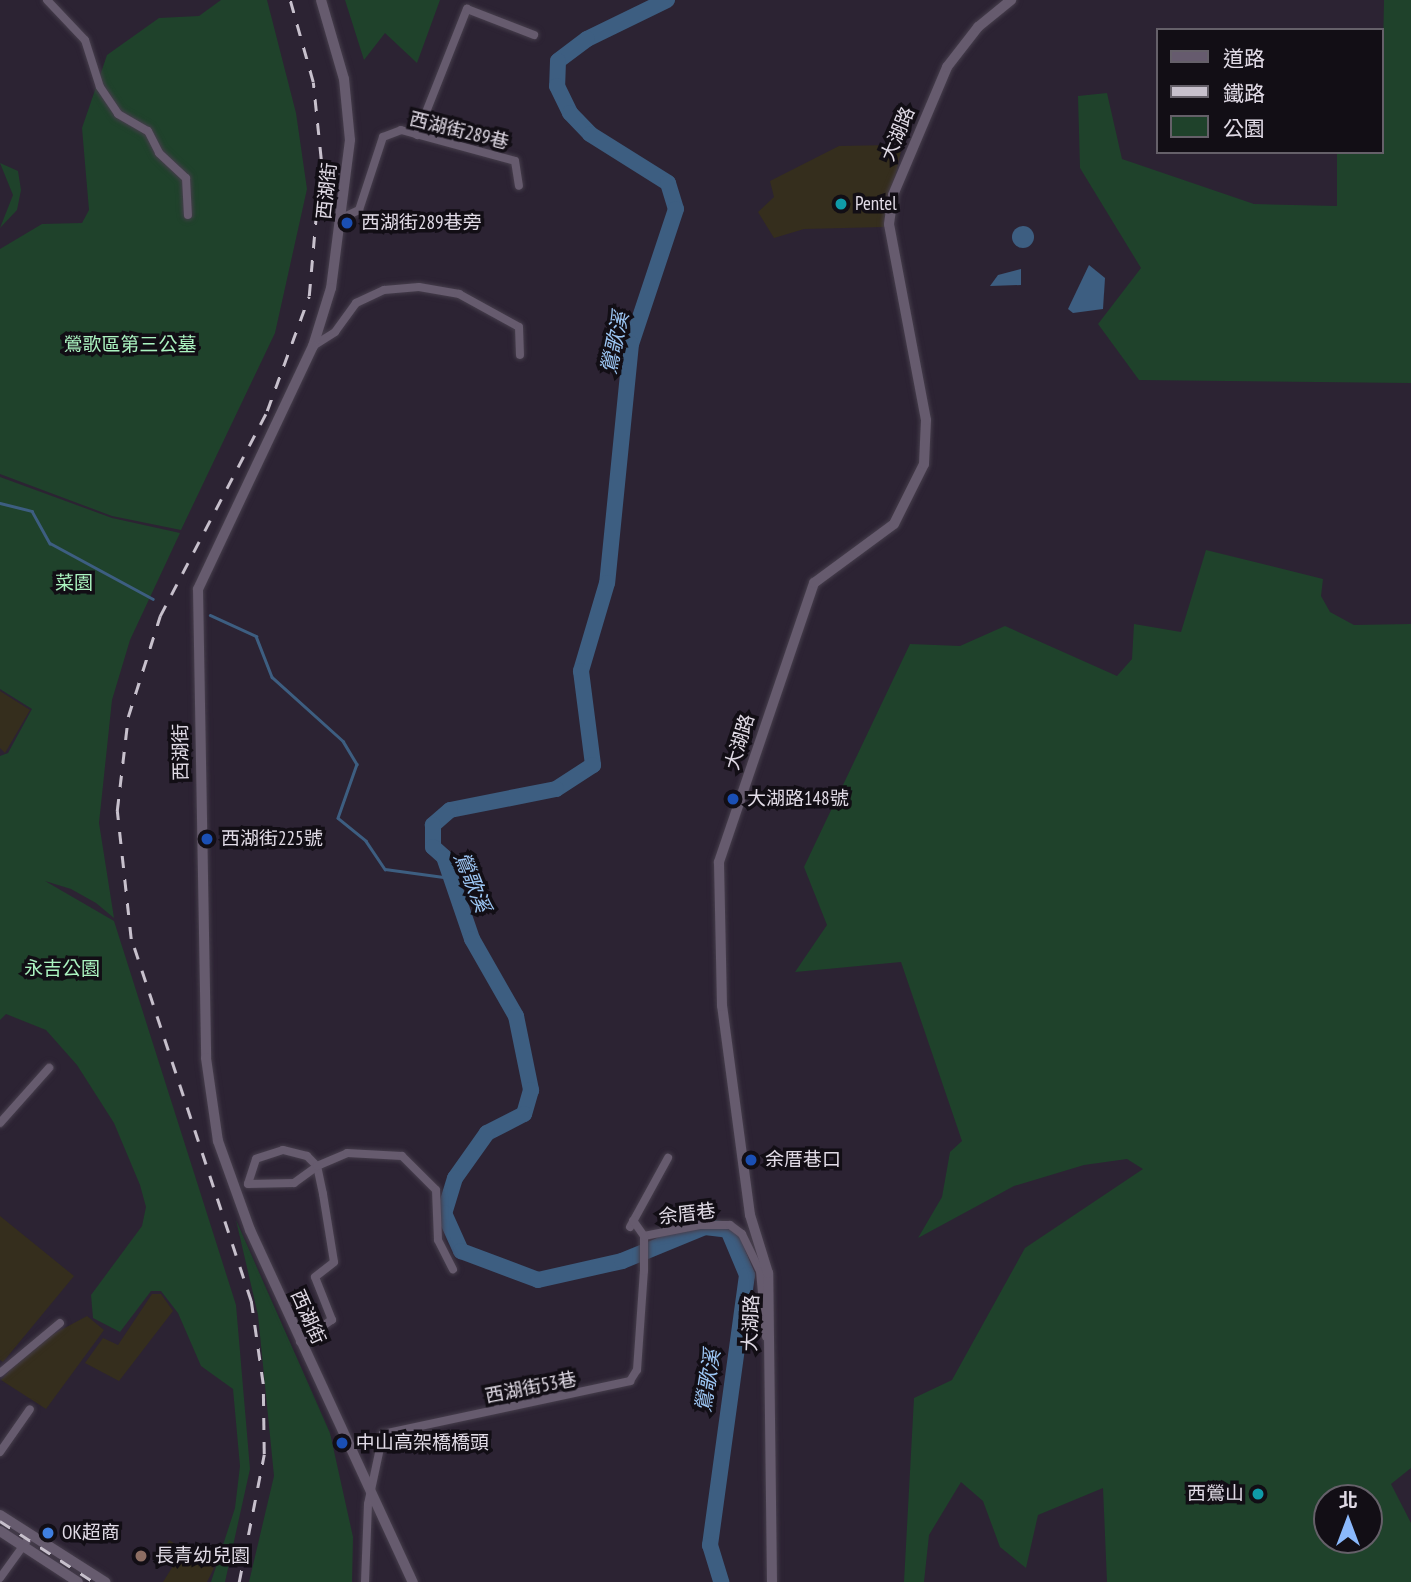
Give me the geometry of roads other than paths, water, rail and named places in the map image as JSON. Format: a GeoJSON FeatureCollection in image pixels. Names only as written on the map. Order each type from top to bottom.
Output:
{"type":"FeatureCollection","features":[{"type":"Feature","properties":{"kind":"street"},"geometry":{"type":"LineString","coordinates":[[47,0],[85,40],[100,87],[118,114],[148,131],[159,153],[186,178],[188,215]]}},
{"type":"Feature","properties":{"kind":"street","name":"西湖街"},"geometry":{"type":"LineString","coordinates":[[321,0],[344,79],[350,140],[342,218],[313,346],[198,589],[195,622],[206,1058],[218,1141],[300,1342],[413,1582]]}},
{"type":"Feature","properties":{"kind":"street","name":"大湖路"},"geometry":{"type":"LineString","coordinates":[[772,1582],[768,1273],[750,1215],[722,1006],[719,862],[814,583],[894,524],[924,464],[928,440],[889,224],[893,194],[947,67],[978,27],[1011,0]]}},
{"type":"Feature","properties":{"kind":"street"},"geometry":{"type":"LineString","coordinates":[[416,135],[467,9],[534,35]]}},
{"type":"Feature","properties":{"kind":"street","name":"西湖街289巷"},"geometry":{"type":"LineString","coordinates":[[342,218],[359,210],[383,136],[401,130],[515,161],[519,186]]}},
{"type":"Feature","properties":{"kind":"street"},"geometry":{"type":"LineString","coordinates":[[313,346],[335,332],[356,303],[384,290],[419,287],[458,294],[519,327],[520,355]]}},
{"type":"Feature","properties":{"kind":"street"},"geometry":{"type":"LineString","coordinates":[[0,1123],[49,1068]]}},
{"type":"Feature","properties":{"kind":"street"},"geometry":{"type":"LineString","coordinates":[[300,1342],[332,1320],[314,1277],[334,1262],[317,1166],[307,1156],[282,1150],[256,1159],[248,1184],[294,1183],[317,1166],[347,1153],[402,1156],[436,1190],[438,1240],[453,1269]]}},
{"type":"Feature","properties":{"kind":"street","name":"余厝巷"},"geometry":{"type":"LineString","coordinates":[[668,1158],[632,1224],[644,1236],[700,1225],[730,1225],[743,1234],[760,1270],[759,1315],[768,1343]]}},
{"type":"Feature","properties":{"kind":"street","name":"西湖街53巷"},"geometry":{"type":"LineString","coordinates":[[371,1489],[383,1434],[630,1381],[637,1370],[644,1236]]}},
{"type":"Feature","properties":{"kind":"street"},"geometry":{"type":"LineString","coordinates":[[0,1373],[60,1323]]}},
{"type":"Feature","properties":{"kind":"street"},"geometry":{"type":"LineString","coordinates":[[0,1452],[30,1409]]}},
{"type":"Feature","properties":{"kind":"street"},"geometry":{"type":"LineString","coordinates":[[365,1582],[371,1489]]}},
{"type":"Feature","properties":{"kind":"street"},"geometry":{"type":"LineString","coordinates":[[0,1515],[105,1582]]}},
{"type":"Feature","properties":{"kind":"street"},"geometry":{"type":"LineString","coordinates":[[0,1531],[78,1582]]}},
{"type":"Feature","properties":{"kind":"street"},"geometry":{"type":"LineString","coordinates":[[0,1578],[31,1535]]}},
{"type":"Feature","properties":{"kind":"water"},"geometry":{"type":"Polygon","coordinates":[[[1023,226],[1031,229],[1034,237],[1031,245],[1023,248],[1015,245],[1012,237],[1015,229],[1023,226]]]}},
{"type":"Feature","properties":{"kind":"water"},"geometry":{"type":"Polygon","coordinates":[[[1089,265],[1105,278],[1103,309],[1073,313],[1068,309],[1089,265]]]}},
{"type":"Feature","properties":{"kind":"water"},"geometry":{"type":"Polygon","coordinates":[[[1021,269],[1021,285],[990,286],[998,275],[1021,269]]]}},
{"type":"Feature","properties":{"kind":"waterway","name":"鶯歌溪"},"geometry":{"type":"LineString","coordinates":[[667,0],[587,39],[558,61],[557,86],[570,113],[590,134],[668,183],[676,209],[631,344],[607,583],[581,671],[593,765],[556,789],[450,810],[433,825],[433,847],[444,857],[472,939],[516,1016],[531,1090],[524,1114],[487,1133],[455,1178],[444,1213],[461,1251],[538,1280],[622,1261],[705,1227],[728,1230],[747,1275],[710,1545],[721,1582]]}},
{"type":"Feature","properties":{"kind":"waterway"},"geometry":{"type":"LineString","coordinates":[[0,503],[32,511],[50,543],[153,599]]}},
{"type":"Feature","properties":{"kind":"waterway"},"geometry":{"type":"LineString","coordinates":[[210,615],[256,636],[272,677],[343,741],[357,764],[338,818],[366,841],[385,869],[452,878]]}},
{"type":"Feature","properties":{"kind":"railway"},"geometry":{"type":"LineString","coordinates":[[239,1582],[264,1454],[263,1384],[251,1301],[131,939],[117,811],[128,717],[160,616],[267,411],[309,296],[321,159],[313,82],[290,0]]}},
{"type":"Feature","properties":{"kind":"railway"},"geometry":{"type":"LineString","coordinates":[[0,1521],[94,1582]]}},
{"type":"Feature","properties":{"kind":"place","name":"Pentel"},"geometry":{"type":"Point","coordinates":[841,204]}},
{"type":"Feature","properties":{"kind":"place","name":"西湖街289巷旁"},"geometry":{"type":"Point","coordinates":[347,223]}},
{"type":"Feature","properties":{"kind":"place","name":"大湖路148號"},"geometry":{"type":"Point","coordinates":[733,799]}},
{"type":"Feature","properties":{"kind":"place","name":"西湖街225號"},"geometry":{"type":"Point","coordinates":[207,839]}},
{"type":"Feature","properties":{"kind":"place","name":"余厝巷口"},"geometry":{"type":"Point","coordinates":[751,1160]}},
{"type":"Feature","properties":{"kind":"place","name":"中山高架橋橋頭"},"geometry":{"type":"Point","coordinates":[342,1443]}},
{"type":"Feature","properties":{"kind":"place","name":"西鶯山"},"geometry":{"type":"Point","coordinates":[1258,1494]}},
{"type":"Feature","properties":{"kind":"place","name":"OK超商"},"geometry":{"type":"Point","coordinates":[48,1533]}},
{"type":"Feature","properties":{"kind":"place","name":"長青幼兒園"},"geometry":{"type":"Point","coordinates":[141,1556]}},
{"type":"Feature","properties":{"kind":"park label","name":"鶯歌區第三公墓"},"geometry":{"type":"Point","coordinates":[130,345]}},
{"type":"Feature","properties":{"kind":"park label","name":"菜園"},"geometry":{"type":"Point","coordinates":[74,583]}},
{"type":"Feature","properties":{"kind":"park label","name":"永吉公園"},"geometry":{"type":"Point","coordinates":[62,969]}}]}
